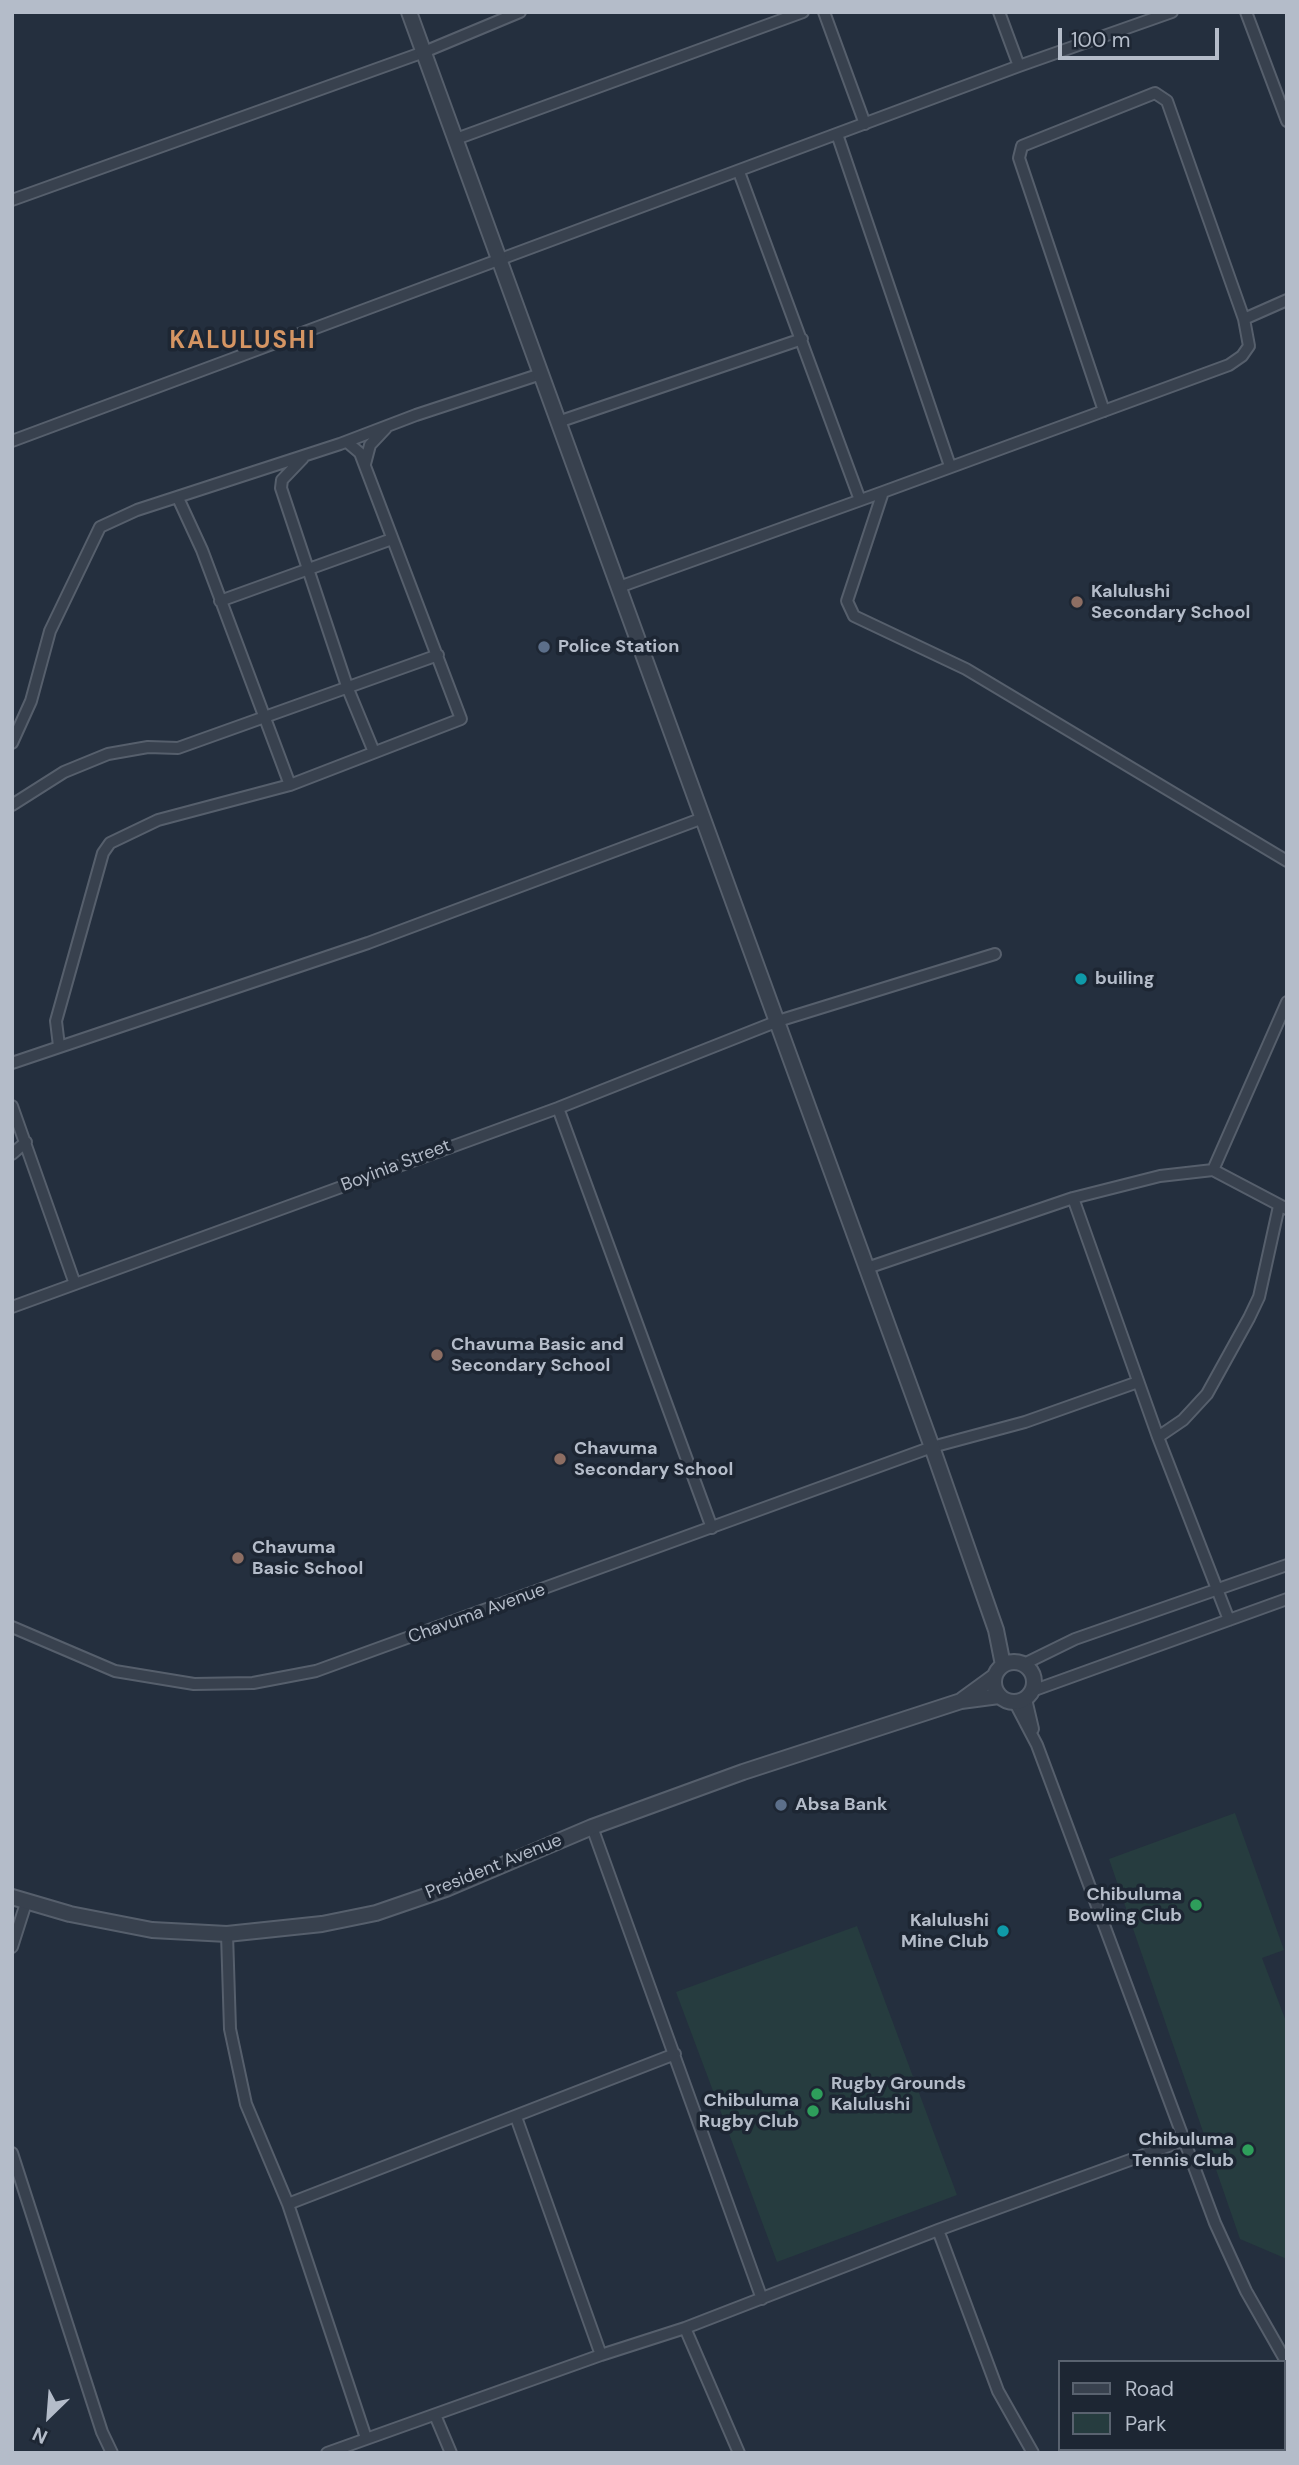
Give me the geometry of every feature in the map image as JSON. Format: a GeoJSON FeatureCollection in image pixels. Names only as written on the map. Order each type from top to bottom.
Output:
{"type":"FeatureCollection","features":[{"type":"Feature","properties":{"kind":"street"},"geometry":{"type":"LineString","coordinates":[[409,12],[778,1021],[1009,1666],[999,1696],[1024,1697],[1287,1599]]}},
{"type":"Feature","properties":{"kind":"street"},"geometry":{"type":"LineString","coordinates":[[12,200],[424,52],[520,12]]}},
{"type":"Feature","properties":{"kind":"street"},"geometry":{"type":"LineString","coordinates":[[456,139],[803,12]]}},
{"type":"Feature","properties":{"kind":"street"},"geometry":{"type":"LineString","coordinates":[[824,12],[865,124]]}},
{"type":"Feature","properties":{"kind":"street"},"geometry":{"type":"LineString","coordinates":[[999,12],[1019,66]]}},
{"type":"Feature","properties":{"kind":"street"},"geometry":{"type":"LineString","coordinates":[[12,441],[1019,66],[1172,12]]}},
{"type":"Feature","properties":{"kind":"street"},"geometry":{"type":"LineString","coordinates":[[1246,12],[1287,121]]}},
{"type":"Feature","properties":{"kind":"street"},"geometry":{"type":"LineString","coordinates":[[619,587],[1104,411],[1237,360],[1249,346],[1244,319],[1167,101],[1155,93],[1023,146],[1019,158],[1104,411]]}},
{"type":"Feature","properties":{"kind":"street"},"geometry":{"type":"LineString","coordinates":[[837,134],[950,466]]}},
{"type":"Feature","properties":{"kind":"street"},"geometry":{"type":"LineString","coordinates":[[739,172],[860,500]]}},
{"type":"Feature","properties":{"kind":"street"},"geometry":{"type":"LineString","coordinates":[[1244,319],[1287,300]]}},
{"type":"Feature","properties":{"kind":"street"},"geometry":{"type":"LineString","coordinates":[[558,422],[802,339]]}},
{"type":"Feature","properties":{"kind":"street"},"geometry":{"type":"LineString","coordinates":[[12,743],[31,701],[50,631],[95,532],[137,510],[347,442],[541,374]]}},
{"type":"Feature","properties":{"kind":"street"},"geometry":{"type":"LineString","coordinates":[[365,464],[370,445],[388,426]]}},
{"type":"Feature","properties":{"kind":"street"},"geometry":{"type":"LineString","coordinates":[[59,1046],[59,1010],[103,853],[110,843],[158,820],[290,785],[460,719],[365,464],[360,453],[347,442]]}},
{"type":"Feature","properties":{"kind":"street"},"geometry":{"type":"LineString","coordinates":[[306,455],[281,484],[348,689],[374,752]]}},
{"type":"Feature","properties":{"kind":"street"},"geometry":{"type":"LineString","coordinates":[[883,492],[847,601],[854,616],[966,669],[1287,861]]}},
{"type":"Feature","properties":{"kind":"street"},"geometry":{"type":"LineString","coordinates":[[178,498],[202,550],[290,785]]}},
{"type":"Feature","properties":{"kind":"street"},"geometry":{"type":"LineString","coordinates":[[220,601],[392,539]]}},
{"type":"Feature","properties":{"kind":"street"},"geometry":{"type":"LineString","coordinates":[[12,805],[64,772],[108,754],[148,747],[178,748],[348,689],[438,654]]}},
{"type":"Feature","properties":{"kind":"street"},"geometry":{"type":"LineString","coordinates":[[12,1063],[368,943],[703,818]]}},
{"type":"Feature","properties":{"kind":"street","name":"Boyinia Street"},"geometry":{"type":"LineString","coordinates":[[12,1307],[558,1108],[778,1021],[995,954]]}},
{"type":"Feature","properties":{"kind":"street"},"geometry":{"type":"LineString","coordinates":[[1213,1170],[1287,1002]]}},
{"type":"Feature","properties":{"kind":"street"},"geometry":{"type":"LineString","coordinates":[[12,1106],[75,1284]]}},
{"type":"Feature","properties":{"kind":"street"},"geometry":{"type":"LineString","coordinates":[[558,1108],[712,1528]]}},
{"type":"Feature","properties":{"kind":"street"},"geometry":{"type":"LineString","coordinates":[[12,1154],[26,1142]]}},
{"type":"Feature","properties":{"kind":"street"},"geometry":{"type":"LineString","coordinates":[[866,1268],[1073,1198],[1160,1176],[1213,1170],[1283,1208],[1259,1297],[1249,1318],[1207,1394],[1183,1420],[1158,1437]]}},
{"type":"Feature","properties":{"kind":"street"},"geometry":{"type":"LineString","coordinates":[[1073,1198],[1158,1437],[1229,1620]]}},
{"type":"Feature","properties":{"kind":"street","name":"Chavuma Avenue"},"geometry":{"type":"LineString","coordinates":[[12,1627],[115,1671],[194,1684],[253,1683],[316,1671],[932,1447],[1026,1422],[1138,1382]]}},
{"type":"Feature","properties":{"kind":"street"},"geometry":{"type":"LineString","coordinates":[[1009,1666],[1075,1639],[1217,1592],[1287,1565]]}},
{"type":"Feature","properties":{"kind":"street"},"geometry":{"type":"LineString","coordinates":[[1009,1666],[1034,1676],[1024,1697],[1037,1745],[1215,2223],[1245,2291],[1285,2360]]}},
{"type":"Feature","properties":{"kind":"street","name":"President Avenue"},"geometry":{"type":"LineString","coordinates":[[961,1701],[1009,1666]]}},
{"type":"Feature","properties":{"kind":"street","name":"President Avenue"},"geometry":{"type":"LineString","coordinates":[[19,1900],[152,1930],[228,1934],[322,1924],[376,1913],[446,1889],[592,1827],[743,1772],[961,1701],[999,1696]]}},
{"type":"Feature","properties":{"kind":"street"},"geometry":{"type":"LineString","coordinates":[[592,1827],[762,2299]]}},
{"type":"Feature","properties":{"kind":"street"},"geometry":{"type":"LineString","coordinates":[[12,1947],[19,1900]]}},
{"type":"Feature","properties":{"kind":"street"},"geometry":{"type":"LineString","coordinates":[[228,1934],[234,2057],[246,2104],[288,2204],[366,2438]]}},
{"type":"Feature","properties":{"kind":"street"},"geometry":{"type":"LineString","coordinates":[[288,2204],[383,2165],[516,2118],[675,2054]]}},
{"type":"Feature","properties":{"kind":"street"},"geometry":{"type":"LineString","coordinates":[[516,2118],[601,2355]]}},
{"type":"Feature","properties":{"kind":"street"},"geometry":{"type":"LineString","coordinates":[[327,2453],[601,2355],[685,2328],[938,2230],[1185,2140]]}},
{"type":"Feature","properties":{"kind":"street"},"geometry":{"type":"LineString","coordinates":[[12,2153],[102,2432],[112,2453]]}},
{"type":"Feature","properties":{"kind":"street"},"geometry":{"type":"LineString","coordinates":[[938,2230],[998,2391],[1033,2453]]}},
{"type":"Feature","properties":{"kind":"street"},"geometry":{"type":"LineString","coordinates":[[685,2328],[739,2453]]}},
{"type":"Feature","properties":{"kind":"street"},"geometry":{"type":"LineString","coordinates":[[435,2415],[450,2453]]}},
{"type":"Feature","properties":{"kind":"green space","name":"Chibuluma Bowling Club"},"geometry":{"type":"Polygon","coordinates":[[[1235,1813],[1284,1950],[1262,1958],[1287,2024],[1287,2259],[1240,2239],[1109,1859],[1235,1813]]]}},
{"type":"Feature","properties":{"kind":"green space","name":"Rugby Grounds Kalulushi"},"geometry":{"type":"Polygon","coordinates":[[[857,1926],[957,2195],[777,2262],[676,1992],[857,1926]]]}},
{"type":"Feature","properties":{"kind":"place","name":"Kalulushi Secondary School"},"geometry":{"type":"Point","coordinates":[1077,602]}},
{"type":"Feature","properties":{"kind":"place","name":"Police Station"},"geometry":{"type":"Point","coordinates":[544,647]}},
{"type":"Feature","properties":{"kind":"place","name":"builing"},"geometry":{"type":"Point","coordinates":[1081,979]}},
{"type":"Feature","properties":{"kind":"place","name":"Chavuma Basic and Secondary School"},"geometry":{"type":"Point","coordinates":[437,1355]}},
{"type":"Feature","properties":{"kind":"place","name":"Chavuma Secondary School"},"geometry":{"type":"Point","coordinates":[560,1459]}},
{"type":"Feature","properties":{"kind":"place","name":"Chavuma Basic School"},"geometry":{"type":"Point","coordinates":[238,1558]}},
{"type":"Feature","properties":{"kind":"place","name":"Absa Bank"},"geometry":{"type":"Point","coordinates":[781,1805]}},
{"type":"Feature","properties":{"kind":"place","name":"Chibuluma Bowling Club"},"geometry":{"type":"Point","coordinates":[1196,1905]}},
{"type":"Feature","properties":{"kind":"place","name":"Kalulushi Mine Club"},"geometry":{"type":"Point","coordinates":[1003,1931]}},
{"type":"Feature","properties":{"kind":"place","name":"Rugby Grounds Kalulushi"},"geometry":{"type":"Point","coordinates":[817,2094]}},
{"type":"Feature","properties":{"kind":"place","name":"Chibuluma Rugby Club"},"geometry":{"type":"Point","coordinates":[813,2111]}},
{"type":"Feature","properties":{"kind":"place","name":"Chibuluma Tennis Club"},"geometry":{"type":"Point","coordinates":[1248,2150]}},
{"type":"Feature","properties":{"kind":"district","name":"KALULUSHI"},"geometry":{"type":"Point","coordinates":[243,342]}}]}
